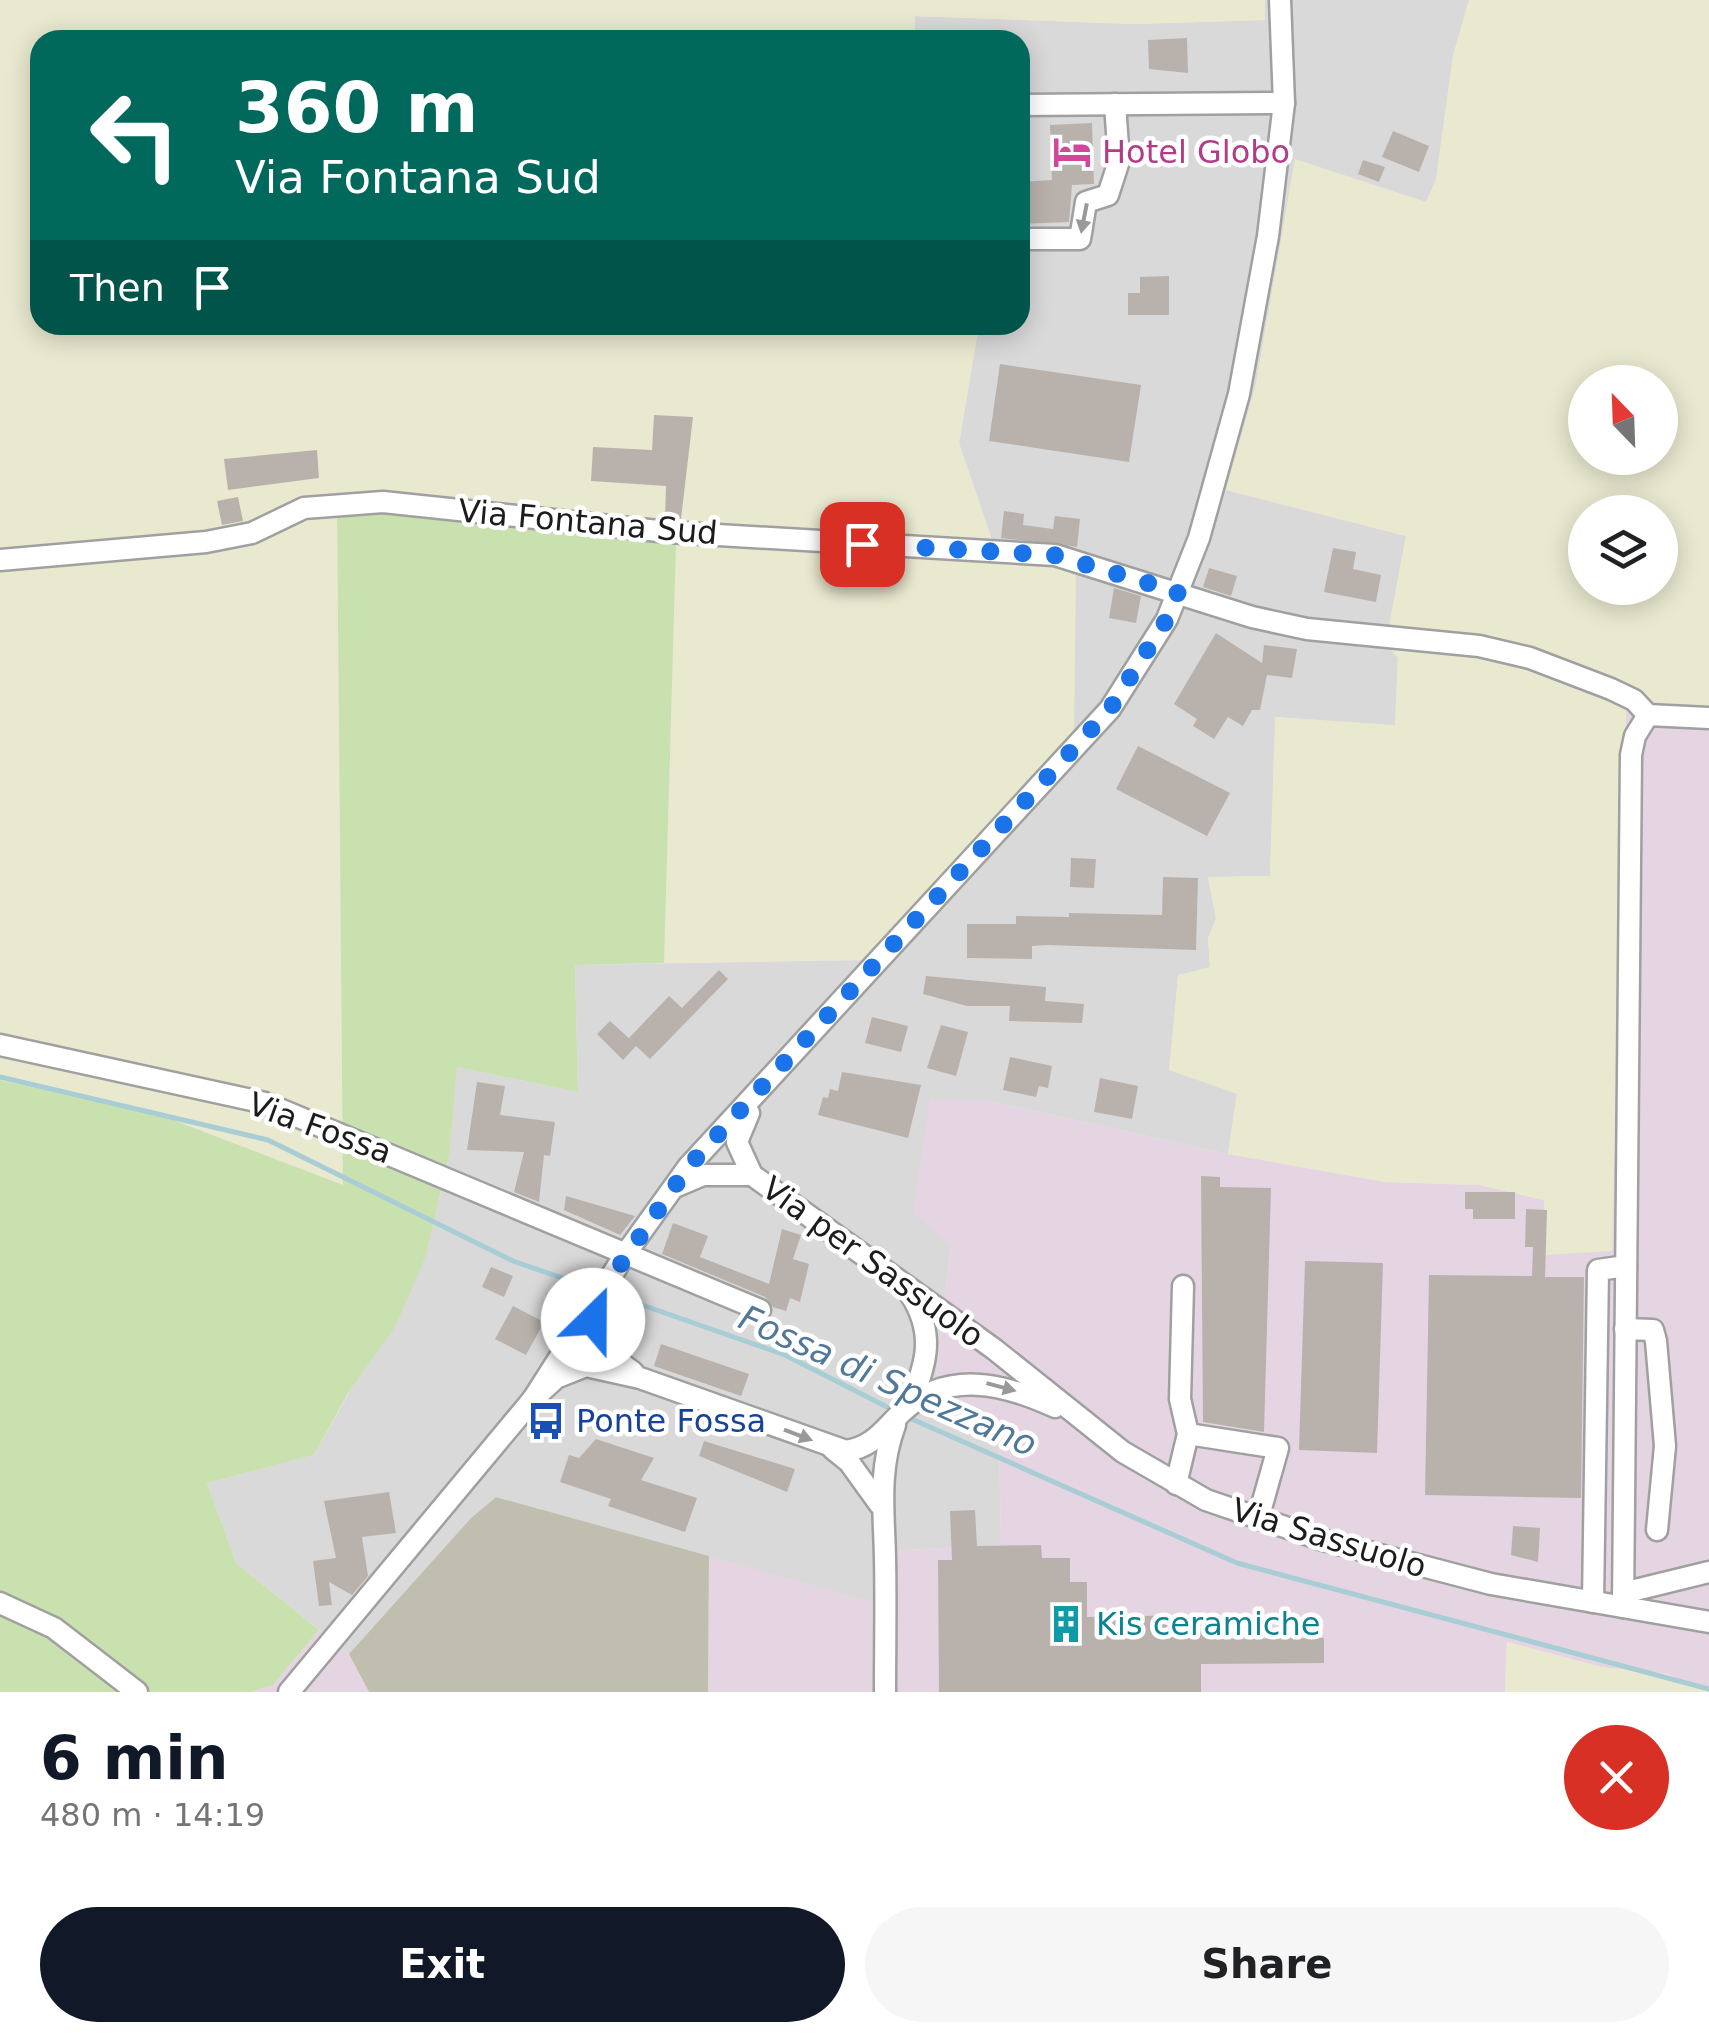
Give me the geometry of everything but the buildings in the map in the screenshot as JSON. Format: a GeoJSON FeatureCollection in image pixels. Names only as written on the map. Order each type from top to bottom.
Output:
{"type":"FeatureCollection","features":[{"type":"Feature","properties":{"kind":"street"},"geometry":{"type":"LineString","coordinates":[[534,1399],[624,1256],[674,1188],[1110,709],[1167,619],[1199,538],[1239,394],[1268,236],[1284,103],[1280,0]]}},
{"type":"Feature","properties":{"kind":"street"},"geometry":{"type":"LineString","coordinates":[[1030,105],[1284,103]]}},
{"type":"Feature","properties":{"kind":"street"},"geometry":{"type":"LineString","coordinates":[[1030,238],[1080,239],[1086,202],[1108,194],[1119,161],[1115,104]]}},
{"type":"Feature","properties":{"kind":"street","name":"Via Fontana Sud"},"geometry":{"type":"LineString","coordinates":[[0,560],[206,542],[252,533],[304,508],[384,502],[668,532],[1054,555],[1252,617],[1307,629],[1480,646],[1530,658],[1612,689],[1634,700],[1648,715]]}},
{"type":"Feature","properties":{"kind":"street"},"geometry":{"type":"LineString","coordinates":[[1709,718],[1648,715],[1634,736],[1631,755],[1623,1600],[1709,1572]]}},
{"type":"Feature","properties":{"kind":"street","name":"Via Fossa"},"geometry":{"type":"LineString","coordinates":[[0,1046],[264,1103],[470,1186],[624,1256]]}},
{"type":"Feature","properties":{"kind":"street"},"geometry":{"type":"LineString","coordinates":[[674,1188],[703,1175],[752,1175],[736,1142],[741,1124],[766,1086]]}},
{"type":"Feature","properties":{"kind":"street","name":"Via per Sassuolo"},"geometry":{"type":"LineString","coordinates":[[752,1175],[994,1349]]}},
{"type":"Feature","properties":{"kind":"street"},"geometry":{"type":"LineString","coordinates":[[624,1256],[760,1310]]}},
{"type":"Feature","properties":{"kind":"street"},"geometry":{"type":"LineString","coordinates":[[1593,1602],[1598,1270],[1626,1266]]}},
{"type":"Feature","properties":{"kind":"street"},"geometry":{"type":"LineString","coordinates":[[1176,1484],[1188,1434],[1180,1400],[1183,1286]]}},
{"type":"Feature","properties":{"kind":"street"},"geometry":{"type":"LineString","coordinates":[[833,1449],[861,1449],[884,1440],[912,1402],[928,1356],[928,1342],[923,1314],[908,1290]]}},
{"type":"Feature","properties":{"kind":"street"},"geometry":{"type":"LineString","coordinates":[[590,1313],[600,1347],[640,1378]]}},
{"type":"Feature","properties":{"kind":"street"},"geometry":{"type":"LineString","coordinates":[[1626,1329],[1653,1330],[1656,1341],[1665,1446],[1657,1530]]}},
{"type":"Feature","properties":{"kind":"street","name":"Via Sassuolo"},"geometry":{"type":"LineString","coordinates":[[994,1349],[1075,1417],[1176,1484],[1258,1519],[1409,1564],[1593,1602],[1623,1600],[1709,1622]]}},
{"type":"Feature","properties":{"kind":"street"},"geometry":{"type":"LineString","coordinates":[[289,1692],[534,1399],[556,1378],[579,1366],[640,1378],[833,1449],[849,1462],[880,1504]]}},
{"type":"Feature","properties":{"kind":"street"},"geometry":{"type":"LineString","coordinates":[[912,1402],[954,1386],[985,1383],[1029,1395],[1075,1417]]}},
{"type":"Feature","properties":{"kind":"street"},"geometry":{"type":"LineString","coordinates":[[1188,1434],[1278,1448],[1258,1519]]}},
{"type":"Feature","properties":{"kind":"street"},"geometry":{"type":"LineString","coordinates":[[884,1440],[880,1504],[885,1552],[884,1692]]}},
{"type":"Feature","properties":{"kind":"street"},"geometry":{"type":"LineString","coordinates":[[0,1603],[54,1628],[137,1692]]}},
{"type":"Feature","properties":{"kind":"shaded area"},"geometry":{"type":"Polygon","coordinates":[[[1265,0],[1469,0],[1453,56],[1436,180],[1426,202],[1295,160],[1256,384],[1226,490],[1406,536],[1386,643],[1398,658],[1395,726],[1276,717],[1270,876],[1208,877],[1216,919],[1208,938],[1210,967],[1237,1094],[1228,1154],[990,1101],[951,1245],[933,1403],[999,1440],[1001,1545],[886,1551],[885,1606],[496,1497],[471,1518],[349,1654],[236,1563],[207,1483],[314,1455],[426,1256],[450,1151],[457,1067],[578,1092],[575,965],[864,960],[1000,563],[959,443],[977,335],[1030,335],[1030,30],[915,30],[914,16],[1135,24],[1265,20],[1265,0]]]}},
{"type":"Feature","properties":{"kind":"shaded area"},"geometry":{"type":"Polygon","coordinates":[[[1626,704],[1709,711],[1709,1692],[1667,1674],[1601,1667],[1507,1642],[1505,1692],[708,1692],[709,1556],[885,1606],[886,1551],[1001,1545],[999,1440],[933,1403],[951,1245],[913,1213],[930,1099],[990,1101],[1228,1154],[1386,1182],[1479,1185],[1544,1200],[1622,897],[1626,704]]]}},
{"type":"Feature","properties":{"kind":"shaded area"},"geometry":{"type":"Polygon","coordinates":[[[614,1329],[654,1342],[646,1366],[609,1343],[614,1329]]]}},
{"type":"Feature","properties":{"kind":"shaded area"},"geometry":{"type":"Polygon","coordinates":[[[496,1497],[709,1556],[708,1692],[369,1692],[349,1654],[471,1518],[496,1497]]]}},
{"type":"Feature","properties":{"kind":"shaded area"},"geometry":{"type":"Polygon","coordinates":[[[319,1630],[349,1654],[369,1692],[251,1692],[273,1685],[319,1630]]]}},
{"type":"Feature","properties":{"kind":"green space"},"geometry":{"type":"Polygon","coordinates":[[[0,0],[1265,0],[1265,20],[1135,24],[915,16],[915,30],[30,30],[30,335],[977,335],[959,444],[1000,563],[1076,570],[1074,732],[899,928],[864,960],[664,963],[676,545],[337,507],[343,1186],[160,1115],[0,1080],[0,0]]]}},
{"type":"Feature","properties":{"kind":"green space"},"geometry":{"type":"Polygon","coordinates":[[[1469,0],[1709,0],[1709,711],[1626,705],[1612,1251],[1544,1255],[1544,1200],[1479,1185],[1386,1182],[1228,1154],[1237,1094],[1169,1070],[1178,975],[1210,967],[1208,938],[1216,919],[1208,877],[1270,876],[1275,717],[1395,725],[1398,658],[1386,643],[1406,536],[1226,490],[1256,384],[1295,159],[1426,202],[1436,180],[1453,56],[1469,0]]]}},
{"type":"Feature","properties":{"kind":"green space"},"geometry":{"type":"Polygon","coordinates":[[[388,503],[676,545],[664,963],[575,965],[578,1092],[457,1067],[450,1151],[426,1256],[395,1327],[348,1393],[314,1455],[207,1483],[236,1563],[319,1630],[273,1685],[251,1692],[0,1692],[0,1080],[160,1115],[343,1185],[337,506],[388,503]]]}},
{"type":"Feature","properties":{"kind":"green space"},"geometry":{"type":"Polygon","coordinates":[[[1507,1642],[1601,1667],[1667,1674],[1709,1692],[1505,1692],[1507,1642]]]}},
{"type":"Feature","properties":{"kind":"waterway","name":"Fossa di Spezzano"},"geometry":{"type":"LineString","coordinates":[[0,1077],[268,1140],[513,1261],[594,1289]]}},
{"type":"Feature","properties":{"kind":"waterway","name":"Fossa di Spezzano"},"geometry":{"type":"LineString","coordinates":[[605,1292],[785,1355],[895,1411]]}},
{"type":"Feature","properties":{"kind":"waterway","name":"Fossa di Spezzano"},"geometry":{"type":"LineString","coordinates":[[905,1416],[1237,1563],[1709,1689]]}},
{"type":"Feature","properties":{"kind":"place","name":"Hotel Globo"},"geometry":{"type":"Point","coordinates":[1072,152]}},
{"type":"Feature","properties":{"kind":"place","name":"Ponte Fossa"},"geometry":{"type":"Point","coordinates":[546,1421]}},
{"type":"Feature","properties":{"kind":"place","name":"Kis ceramiche"},"geometry":{"type":"Point","coordinates":[1066,1624]}},
{"type":"Feature","properties":{"kind":"route"},"geometry":{"type":"LineString","coordinates":[[593,1320],[594,1303],[688,1167],[1110,709],[1167,619],[1178,592],[1054,555],[862,544]]}}]}
